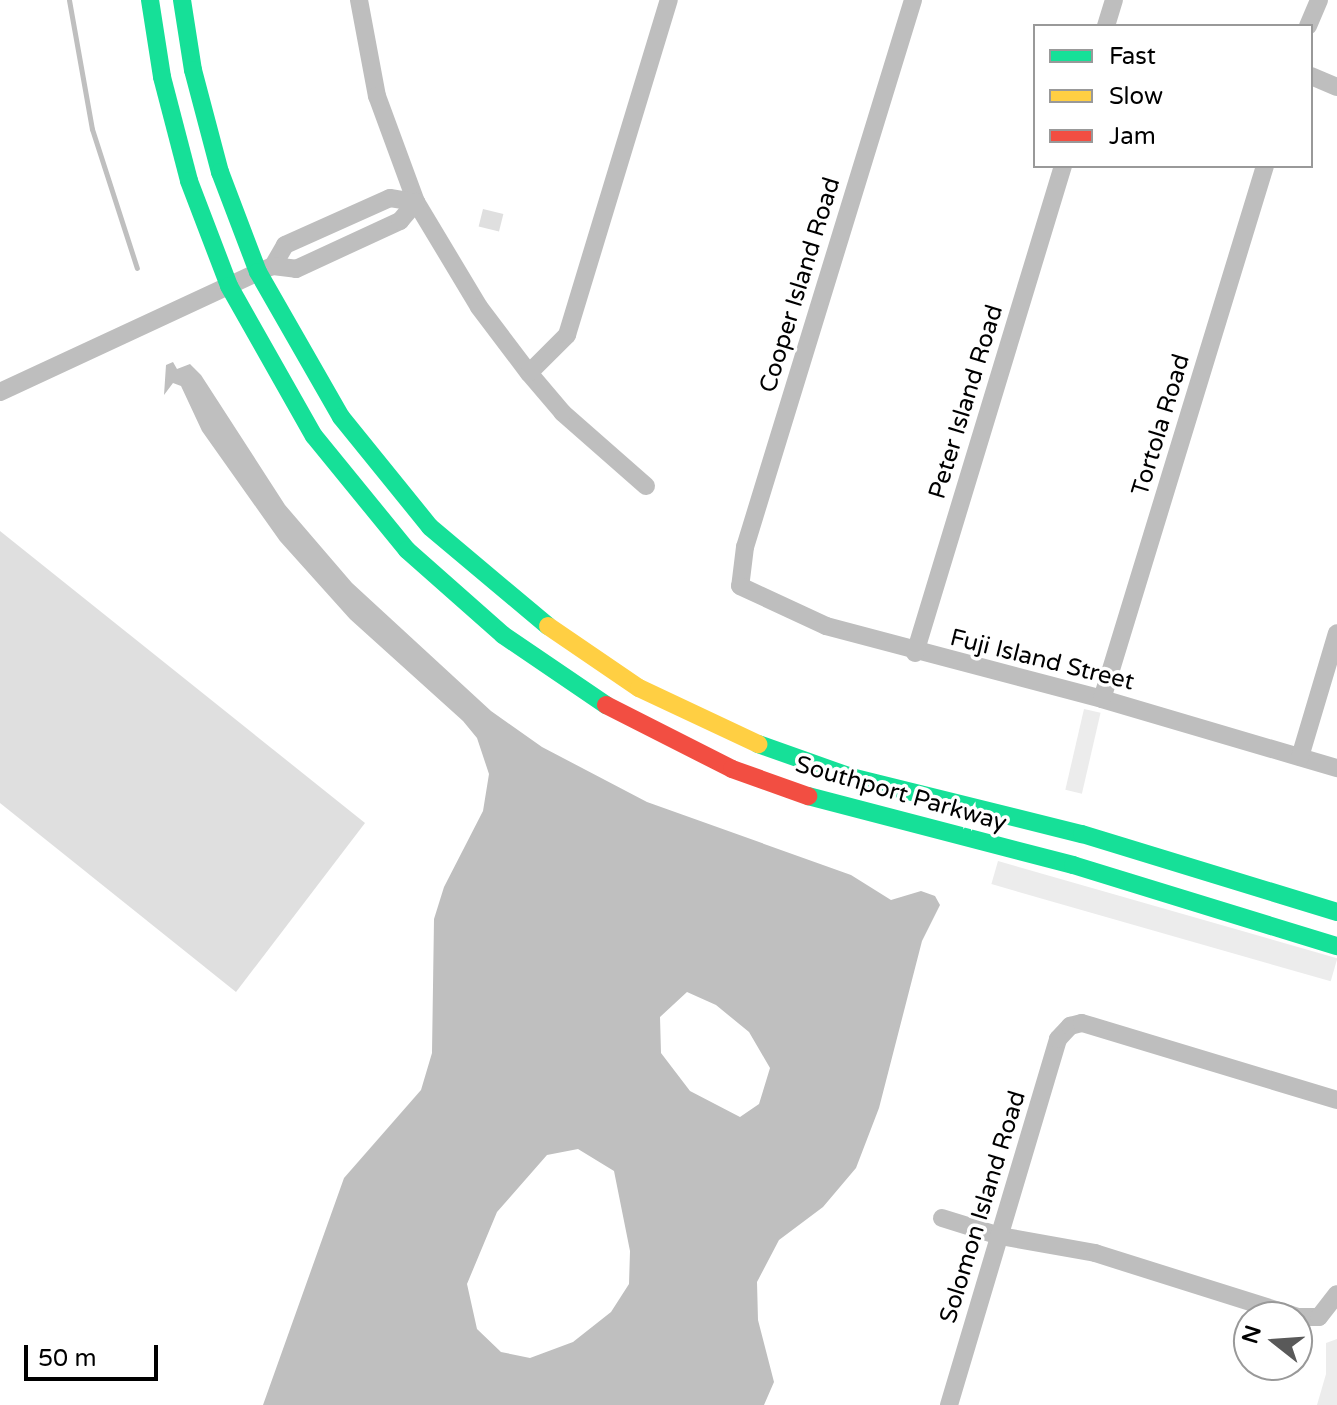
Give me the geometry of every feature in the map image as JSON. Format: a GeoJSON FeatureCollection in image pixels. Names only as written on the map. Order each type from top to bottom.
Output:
{"type":"FeatureCollection","features":[{"type":"Feature","properties":{"kind":"main road","name":"Southport Parkway"},"geometry":{"type":"LineString","coordinates":[[150,0],[162,77],[189,181],[229,286],[314,436],[407,550],[503,635],[623,716],[732,769],[842,808],[1073,865],[1337,946]]}},
{"type":"Feature","properties":{"kind":"main road","name":"Southport Parkway"},"geometry":{"type":"LineString","coordinates":[[182,0],[193,70],[220,172],[265,269],[341,417],[430,527],[523,609],[639,688],[744,739],[851,777],[1082,834],[1337,912]]}},
{"type":"Feature","properties":{"kind":"street"},"geometry":{"type":"LineString","coordinates":[[359,0],[377,96],[416,202],[479,307],[529,373],[563,413],[646,486]]}},
{"type":"Feature","properties":{"kind":"street"},"geometry":{"type":"LineString","coordinates":[[529,373],[567,335],[669,0]]}},
{"type":"Feature","properties":{"kind":"street","name":"Cooper Island Road"},"geometry":{"type":"LineString","coordinates":[[740,586],[745,547],[913,0]]}},
{"type":"Feature","properties":{"kind":"street"},"geometry":{"type":"LineString","coordinates":[[1107,24],[1114,0]]}},
{"type":"Feature","properties":{"kind":"street"},"geometry":{"type":"LineString","coordinates":[[1309,24],[1319,0]]}},
{"type":"Feature","properties":{"kind":"street"},"geometry":{"type":"LineString","coordinates":[[1313,77],[1337,87]]}},
{"type":"Feature","properties":{"kind":"street","name":"Peter Island Road"},"geometry":{"type":"LineString","coordinates":[[915,653],[1062,168]]}},
{"type":"Feature","properties":{"kind":"street","name":"Tortola Road"},"geometry":{"type":"LineString","coordinates":[[1102,699],[1264,168]]}},
{"type":"Feature","properties":{"kind":"street"},"geometry":{"type":"LineString","coordinates":[[0,392],[265,269],[285,245],[390,198],[416,202]]}},
{"type":"Feature","properties":{"kind":"street"},"geometry":{"type":"LineString","coordinates":[[265,269],[296,269],[400,221],[416,202]]}},
{"type":"Feature","properties":{"kind":"street","name":"Fuji Island Street"},"geometry":{"type":"LineString","coordinates":[[740,586],[826,626],[915,653],[1102,699],[1337,768]]}},
{"type":"Feature","properties":{"kind":"street"},"geometry":{"type":"LineString","coordinates":[[1300,757],[1337,633]]}},
{"type":"Feature","properties":{"kind":"street","name":"Solomon Island Road"},"geometry":{"type":"LineString","coordinates":[[949,1405],[1058,1039],[1070,1026],[1082,1023],[1337,1100]]}},
{"type":"Feature","properties":{"kind":"street"},"geometry":{"type":"LineString","coordinates":[[942,1218],[1000,1236],[1095,1253],[1298,1317],[1319,1317],[1337,1294]]}},
{"type":"Feature","properties":{"kind":"shaded area"},"geometry":{"type":"Polygon","coordinates":[[[173,362],[177,369],[190,364],[201,375],[285,505],[352,583],[491,711],[542,747],[647,802],[851,875],[891,900],[921,891],[935,896],[940,905],[922,941],[879,1108],[856,1168],[823,1207],[779,1240],[757,1282],[758,1320],[774,1382],[764,1405],[263,1405],[344,1178],[421,1090],[432,1053],[434,919],[444,887],[483,811],[489,774],[477,738],[463,721],[350,619],[280,541],[202,431],[181,386],[173,383],[164,395],[166,365],[173,362]],[[687,992],[660,1017],[661,1053],[690,1091],[740,1117],[759,1104],[770,1068],[749,1032],[716,1005],[687,992]],[[578,1149],[547,1155],[497,1212],[467,1284],[477,1329],[501,1352],[530,1358],[573,1342],[611,1312],[629,1284],[630,1251],[614,1171],[578,1149]]]}},
{"type":"Feature","properties":{"kind":"shaded area"},"geometry":{"type":"Polygon","coordinates":[[[1084,709],[1101,713],[1082,794],[1065,790],[1084,709]]]}},
{"type":"Feature","properties":{"kind":"shaded area"},"geometry":{"type":"Polygon","coordinates":[[[998,861],[1337,958],[1331,981],[991,884],[998,861]]]}},
{"type":"Feature","properties":{"kind":"shaded area"},"geometry":{"type":"Polygon","coordinates":[[[1337,1339],[1337,1405],[1317,1405],[1326,1374],[1326,1343],[1337,1339]]]}},
{"type":"Feature","properties":{"kind":"building"},"geometry":{"type":"Polygon","coordinates":[[[483,209],[503,214],[499,232],[479,226],[483,209]]]}},
{"type":"Feature","properties":{"kind":"building"},"geometry":{"type":"Polygon","coordinates":[[[0,531],[365,823],[236,992],[0,803],[0,531]]]}},
{"type":"Feature","properties":{"kind":"waterway"},"geometry":{"type":"LineString","coordinates":[[69,0],[92,129],[137,268]]}},
{"type":"Feature","properties":{"kind":"traffic: fast"},"geometry":{"type":"LineString","coordinates":[[150,0],[162,77],[189,181],[229,286],[314,436],[407,550],[503,635],[606,705]]}},
{"type":"Feature","properties":{"kind":"traffic: fast"},"geometry":{"type":"LineString","coordinates":[[182,0],[193,70],[220,172],[258,272],[341,417],[430,527],[548,626]]}},
{"type":"Feature","properties":{"kind":"traffic: fast"},"geometry":{"type":"LineString","coordinates":[[758,744],[851,777],[1082,834],[1337,912]]}},
{"type":"Feature","properties":{"kind":"traffic: fast"},"geometry":{"type":"LineString","coordinates":[[808,796],[1073,865],[1337,946]]}},
{"type":"Feature","properties":{"kind":"traffic: slow"},"geometry":{"type":"LineString","coordinates":[[548,626],[639,688],[758,744]]}},
{"type":"Feature","properties":{"kind":"traffic: jam"},"geometry":{"type":"LineString","coordinates":[[606,705],[732,769],[808,796]]}}]}
